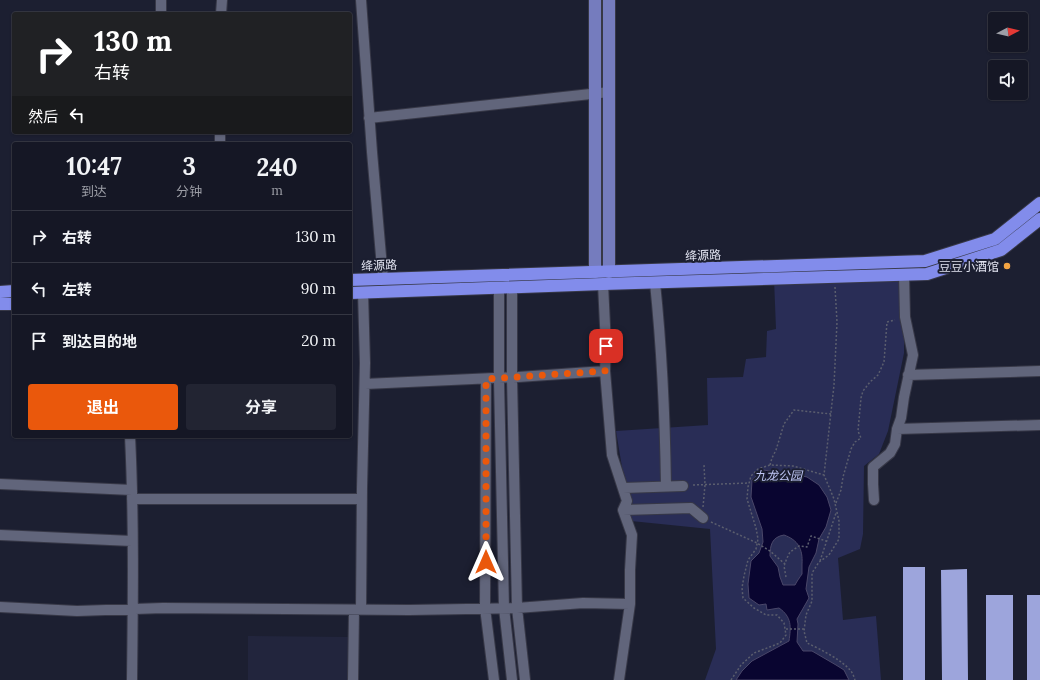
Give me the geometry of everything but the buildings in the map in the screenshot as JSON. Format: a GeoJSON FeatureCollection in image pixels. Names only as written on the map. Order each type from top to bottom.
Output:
{"type":"FeatureCollection","features":[{"type":"Feature","properties":{"kind":"highway","name":"绛源路"},"geometry":{"type":"LineString","coordinates":[[352,280],[925,261],[995,239],[1040,203]]}},
{"type":"Feature","properties":{"kind":"highway"},"geometry":{"type":"LineString","coordinates":[[352,293],[927,274],[1001,250],[1040,219]]}},
{"type":"Feature","properties":{"kind":"highway"},"geometry":{"type":"LineString","coordinates":[[0,292],[12,292]]}},
{"type":"Feature","properties":{"kind":"highway"},"geometry":{"type":"LineString","coordinates":[[0,304],[12,304]]}},
{"type":"Feature","properties":{"kind":"main road"},"geometry":{"type":"LineString","coordinates":[[595,0],[595,272]]}},
{"type":"Feature","properties":{"kind":"main road"},"geometry":{"type":"LineString","coordinates":[[609,0],[609,272]]}},
{"type":"Feature","properties":{"kind":"street"},"geometry":{"type":"LineString","coordinates":[[161,0],[162,12]]}},
{"type":"Feature","properties":{"kind":"street"},"geometry":{"type":"LineString","coordinates":[[221,12],[222,0]]}},
{"type":"Feature","properties":{"kind":"street"},"geometry":{"type":"LineString","coordinates":[[362,0],[369,118],[384,279]]}},
{"type":"Feature","properties":{"kind":"street"},"geometry":{"type":"LineString","coordinates":[[369,118],[609,92]]}},
{"type":"Feature","properties":{"kind":"street"},"geometry":{"type":"LineString","coordinates":[[874,500],[873,467],[890,453],[895,444],[913,355],[904,317],[904,274]]}},
{"type":"Feature","properties":{"kind":"street"},"geometry":{"type":"LineString","coordinates":[[655,283],[661,336],[666,486]]}},
{"type":"Feature","properties":{"kind":"street"},"geometry":{"type":"LineString","coordinates":[[603,284],[606,346],[605,371],[612,455],[628,501],[623,510],[632,535],[630,604],[619,680]]}},
{"type":"Feature","properties":{"kind":"street"},"geometry":{"type":"LineString","coordinates":[[499,287],[499,378],[504,608],[512,680]]}},
{"type":"Feature","properties":{"kind":"street"},"geometry":{"type":"LineString","coordinates":[[512,287],[512,378],[517,608],[525,680]]}},
{"type":"Feature","properties":{"kind":"street"},"geometry":{"type":"LineString","coordinates":[[353,680],[362,499],[366,363],[362,292]]}},
{"type":"Feature","properties":{"kind":"street"},"geometry":{"type":"LineString","coordinates":[[365,384],[512,378],[605,371]]}},
{"type":"Feature","properties":{"kind":"street"},"geometry":{"type":"LineString","coordinates":[[908,375],[1040,371]]}},
{"type":"Feature","properties":{"kind":"street"},"geometry":{"type":"LineString","coordinates":[[486,379],[485,608],[494,680]]}},
{"type":"Feature","properties":{"kind":"street"},"geometry":{"type":"LineString","coordinates":[[897,429],[1040,425]]}},
{"type":"Feature","properties":{"kind":"street"},"geometry":{"type":"LineString","coordinates":[[130,438],[133,609],[132,680]]}},
{"type":"Feature","properties":{"kind":"street"},"geometry":{"type":"LineString","coordinates":[[0,484],[132,495],[362,499]]}},
{"type":"Feature","properties":{"kind":"street"},"geometry":{"type":"LineString","coordinates":[[623,488],[683,486]]}},
{"type":"Feature","properties":{"kind":"street"},"geometry":{"type":"LineString","coordinates":[[623,510],[691,508],[703,518]]}},
{"type":"Feature","properties":{"kind":"street"},"geometry":{"type":"LineString","coordinates":[[0,535],[132,541]]}},
{"type":"Feature","properties":{"kind":"street"},"geometry":{"type":"LineString","coordinates":[[0,607],[77,611],[162,608],[357,610],[517,608],[583,603],[630,604]]}},
{"type":"Feature","properties":{"kind":"path"},"geometry":{"type":"LineString","coordinates":[[819,562],[829,555],[839,539],[839,521],[837,512],[824,475],[834,385],[837,322],[834,277]]}},
{"type":"Feature","properties":{"kind":"path"},"geometry":{"type":"LineString","coordinates":[[835,504],[841,490],[851,449],[855,442],[861,438],[858,431],[863,391],[878,375],[884,362],[886,322],[904,317]]}},
{"type":"Feature","properties":{"kind":"path"},"geometry":{"type":"LineString","coordinates":[[770,465],[784,424],[794,410],[831,414]]}},
{"type":"Feature","properties":{"kind":"path"},"geometry":{"type":"LineString","coordinates":[[704,465],[703,518],[757,543],[770,551],[785,564]]}},
{"type":"Feature","properties":{"kind":"path"},"geometry":{"type":"LineString","coordinates":[[731,680],[754,652],[780,643],[786,635],[784,623],[777,615],[766,615],[754,608],[743,598],[742,588],[748,560],[756,549],[758,539],[747,499],[751,476],[758,469],[770,465],[793,466],[824,475]]}},
{"type":"Feature","properties":{"kind":"path"},"geometry":{"type":"LineString","coordinates":[[683,486],[749,483]]}},
{"type":"Feature","properties":{"kind":"path"},"geometry":{"type":"LineString","coordinates":[[837,512],[819,562],[812,573],[812,601],[806,615],[804,631],[807,643],[843,663],[852,672],[855,680]]}},
{"type":"Feature","properties":{"kind":"path"},"geometry":{"type":"LineString","coordinates":[[786,577],[784,566],[790,552],[799,546],[807,547],[811,536],[826,541]]}},
{"type":"Feature","properties":{"kind":"path"},"geometry":{"type":"LineString","coordinates":[[785,629],[804,628]]}},
{"type":"Feature","properties":{"kind":"shaded area"},"geometry":{"type":"Polygon","coordinates":[[[763,470],[807,477],[819,485],[827,497],[831,510],[826,527],[819,539],[816,553],[809,567],[806,589],[809,598],[797,619],[797,642],[803,651],[812,651],[844,670],[849,680],[736,680],[742,671],[752,661],[789,641],[790,631],[790,623],[783,611],[779,608],[767,610],[766,604],[759,605],[749,598],[748,584],[751,561],[759,553],[763,542],[762,529],[751,497],[752,480],[763,470]],[[784,535],[780,536],[772,542],[770,556],[778,567],[783,585],[795,585],[802,574],[802,554],[796,542],[784,535]]]}},
{"type":"Feature","properties":{"kind":"shaded area"},"geometry":{"type":"Polygon","coordinates":[[[248,636],[348,637],[348,680],[248,680],[248,636]]]}},
{"type":"Feature","properties":{"kind":"green space","name":"九龙公园"},"geometry":{"type":"Polygon","coordinates":[[[904,274],[904,353],[888,431],[879,454],[864,466],[863,534],[860,549],[838,558],[843,620],[876,616],[881,680],[705,680],[716,649],[710,529],[631,521],[616,431],[708,425],[707,378],[743,377],[746,359],[766,357],[767,331],[776,329],[774,279],[904,274]]]}},
{"type":"Feature","properties":{"kind":"place","name":"豆豆小酒馆"},"geometry":{"type":"Point","coordinates":[1007,266]}},
{"type":"Feature","properties":{"kind":"route"},"geometry":{"type":"LineString","coordinates":[[486,562],[486,379],[605,371],[606,346]]}}]}
